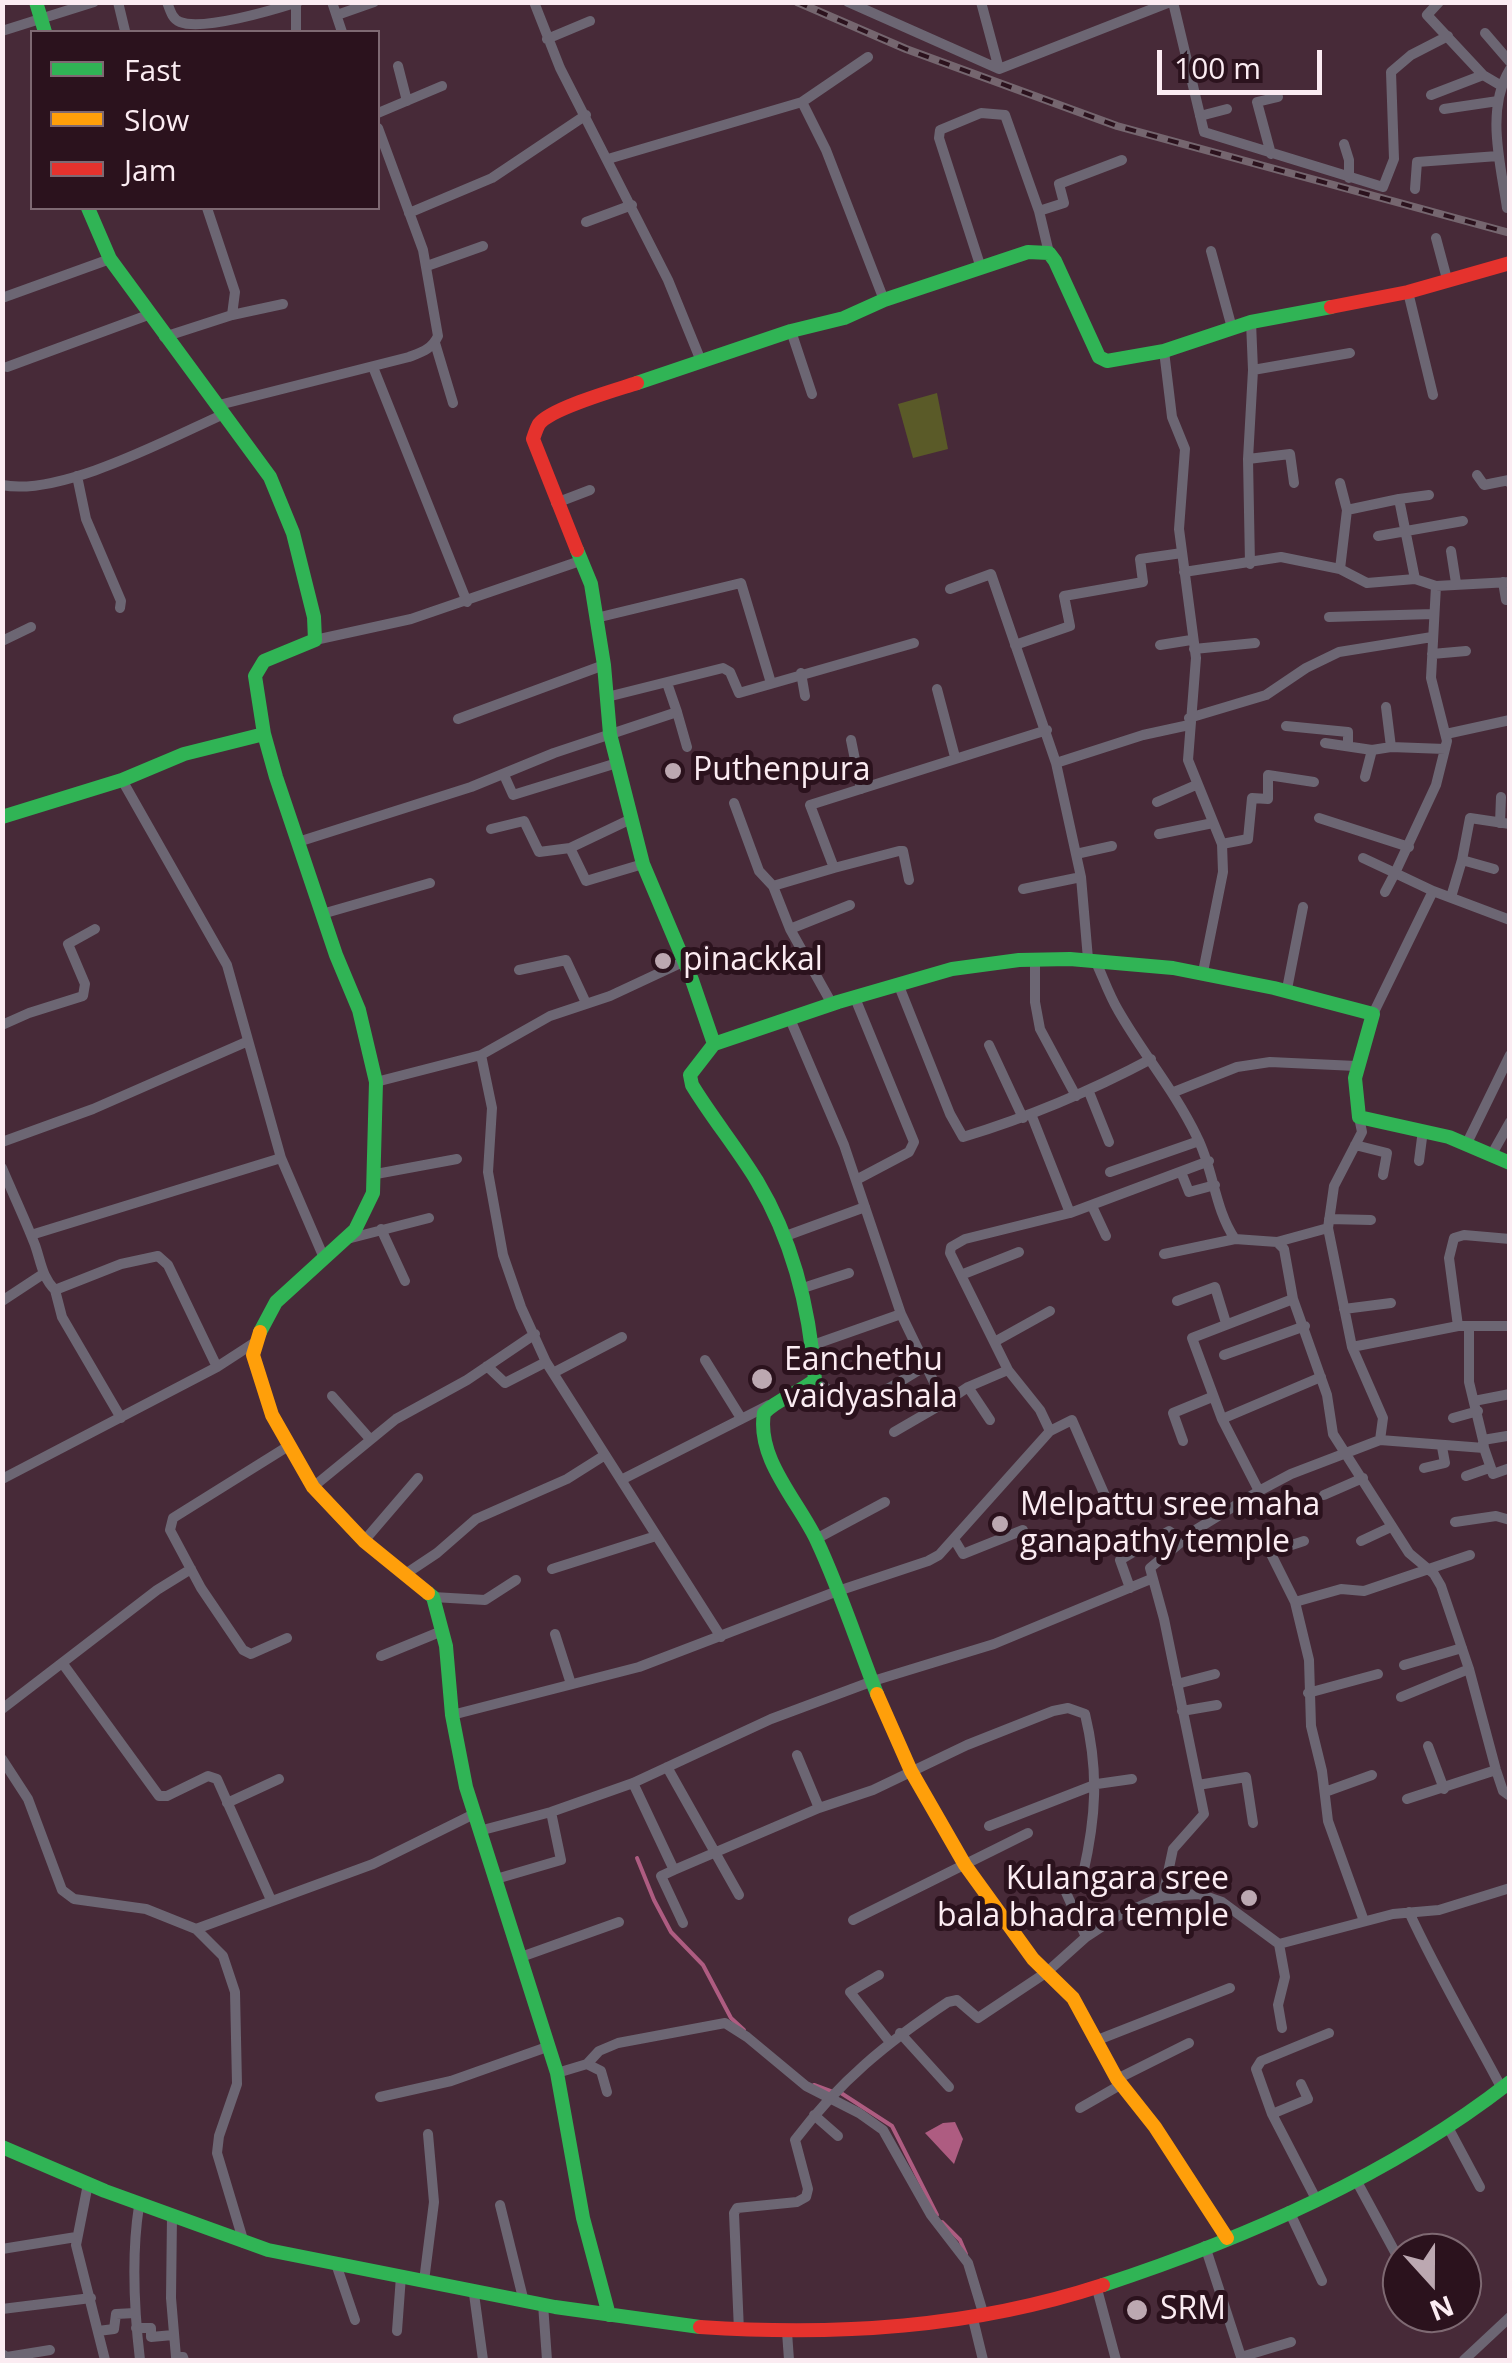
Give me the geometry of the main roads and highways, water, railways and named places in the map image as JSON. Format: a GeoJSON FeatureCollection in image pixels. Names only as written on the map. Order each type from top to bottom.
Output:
{"type":"FeatureCollection","features":[{"type":"Feature","properties":{"kind":"waterway"},"geometry":{"type":"LineString","coordinates":[[637,1858],[671,1932],[703,1965],[731,2018],[744,2030]]}},
{"type":"Feature","properties":{"kind":"waterway"},"geometry":{"type":"LineString","coordinates":[[814,2085],[833,2092]]}},
{"type":"Feature","properties":{"kind":"waterway"},"geometry":{"type":"LineString","coordinates":[[841,2093],[892,2126],[937,2215]]}},
{"type":"Feature","properties":{"kind":"waterway"},"geometry":{"type":"LineString","coordinates":[[942,2222],[960,2240],[966,2254]]}},
{"type":"Feature","properties":{"kind":"railway"},"geometry":{"type":"LineString","coordinates":[[797,2],[906,49],[1117,126],[1510,233]]}},
{"type":"Feature","properties":{"kind":"place","name":"Puthenpura"},"geometry":{"type":"Point","coordinates":[673,771]}},
{"type":"Feature","properties":{"kind":"place","name":"pinackkal"},"geometry":{"type":"Point","coordinates":[663,961]}},
{"type":"Feature","properties":{"kind":"place","name":"Eanchethu vaidyashala"},"geometry":{"type":"Point","coordinates":[762,1379]}},
{"type":"Feature","properties":{"kind":"place","name":"Melpattu sree maha ganapathy temple"},"geometry":{"type":"Point","coordinates":[1000,1524]}},
{"type":"Feature","properties":{"kind":"place","name":"Kulangara sree bala bhadra temple"},"geometry":{"type":"Point","coordinates":[1249,1898]}},
{"type":"Feature","properties":{"kind":"place","name":"SRM"},"geometry":{"type":"Point","coordinates":[1137,2310]}}]}
